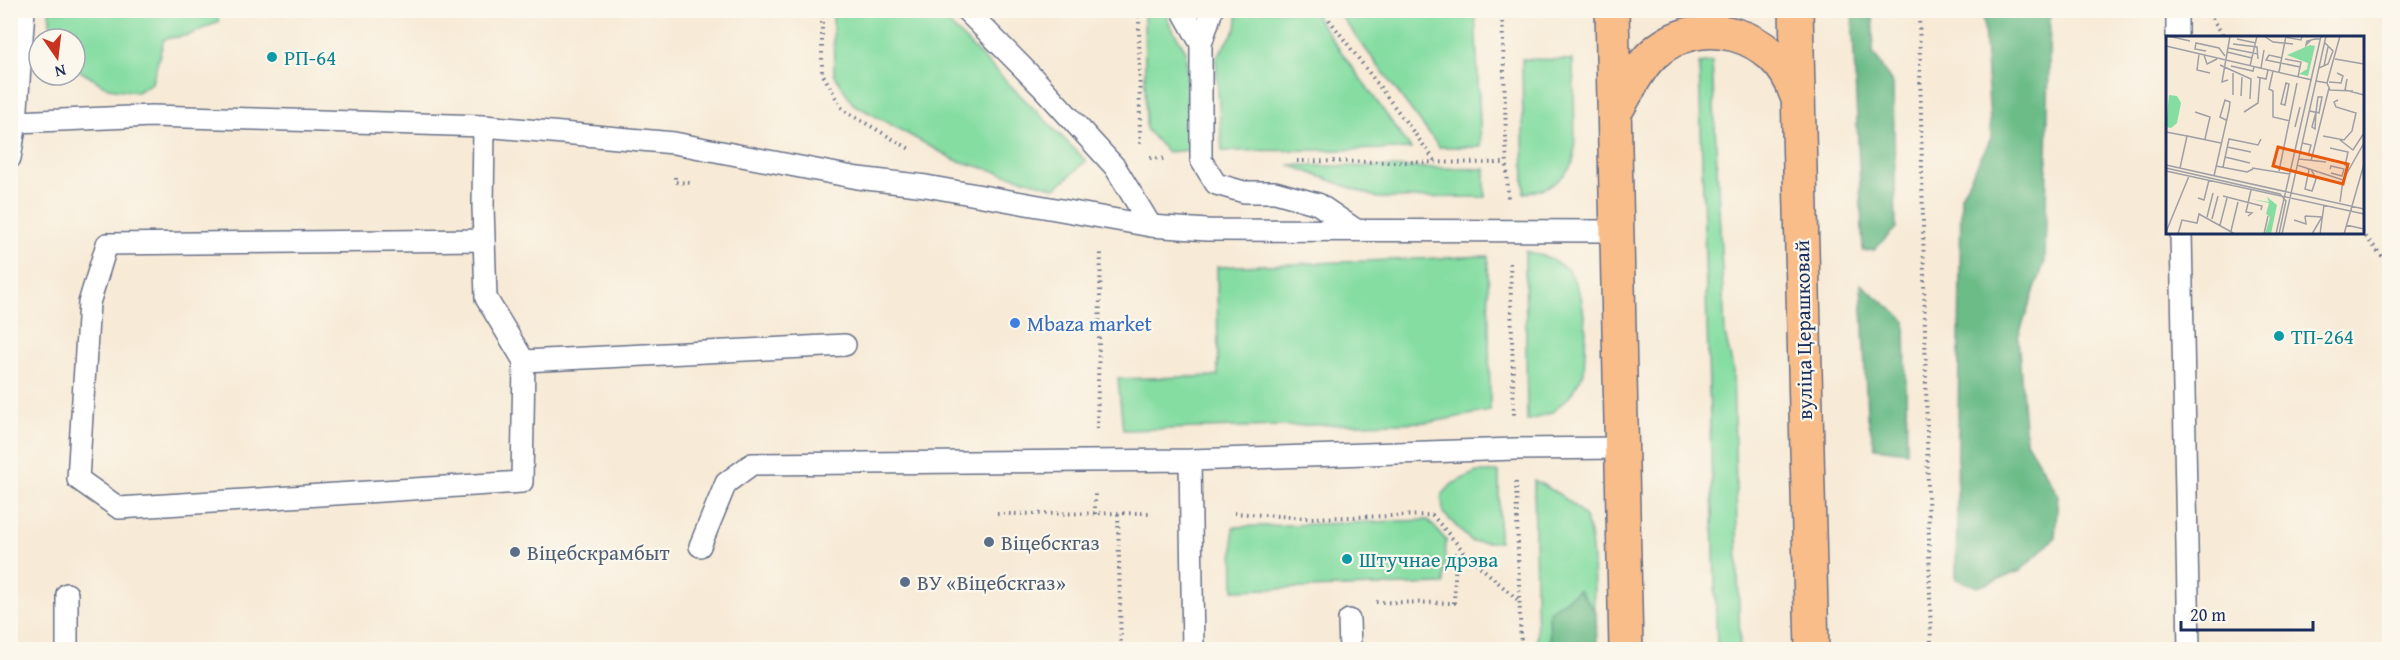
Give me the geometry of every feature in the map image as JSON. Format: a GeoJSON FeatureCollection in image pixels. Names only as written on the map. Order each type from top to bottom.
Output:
{"type":"FeatureCollection","features":[{"type":"Feature","properties":{"kind":"main road"},"geometry":{"type":"LineString","coordinates":[[1612,10],[1626,650]]}},
{"type":"Feature","properties":{"kind":"main road","name":"вуліца Церашковай"},"geometry":{"type":"LineString","coordinates":[[1797,10],[1812,650]]}},
{"type":"Feature","properties":{"kind":"main road"},"geometry":{"type":"LineString","coordinates":[[1615,113],[1637,73],[1651,56],[1667,43],[1687,35],[1708,31],[1729,32],[1766,50],[1792,82],[1798,102]]}},
{"type":"Feature","properties":{"kind":"lane"},"geometry":{"type":"LineString","coordinates":[[10,158],[16,122],[24,10]]}},
{"type":"Feature","properties":{"kind":"lane"},"geometry":{"type":"LineString","coordinates":[[966,10],[1041,86],[1115,167],[1150,226]]}},
{"type":"Feature","properties":{"kind":"lane"},"geometry":{"type":"LineString","coordinates":[[1182,10],[1201,44]]}},
{"type":"Feature","properties":{"kind":"lane"},"geometry":{"type":"LineString","coordinates":[[1212,10],[1201,44],[1201,160],[1216,184],[1244,192],[1275,192],[1318,204],[1356,230]]}},
{"type":"Feature","properties":{"kind":"lane"},"geometry":{"type":"LineString","coordinates":[[2177,10],[2177,36]]}},
{"type":"Feature","properties":{"kind":"lane"},"geometry":{"type":"LineString","coordinates":[[16,122],[152,116],[484,126],[674,143],[858,178],[927,186],[1150,226],[1207,230],[1617,231]]}},
{"type":"Feature","properties":{"kind":"lane"},"geometry":{"type":"LineString","coordinates":[[484,126],[486,298],[524,361],[522,482],[119,508],[78,479],[89,303],[106,244],[484,240]]}},
{"type":"Feature","properties":{"kind":"lane"},"geometry":{"type":"LineString","coordinates":[[2181,234],[2189,650]]}},
{"type":"Feature","properties":{"kind":"lane"},"geometry":{"type":"LineString","coordinates":[[524,361],[845,345]]}},
{"type":"Feature","properties":{"kind":"lane"},"geometry":{"type":"LineString","coordinates":[[700,546],[726,483],[752,464],[1190,460],[1515,449],[1622,448]]}},
{"type":"Feature","properties":{"kind":"lane"},"geometry":{"type":"LineString","coordinates":[[1190,460],[1192,650]]}},
{"type":"Feature","properties":{"kind":"lane"},"geometry":{"type":"LineString","coordinates":[[67,594],[67,650]]}},
{"type":"Feature","properties":{"kind":"lane"},"geometry":{"type":"LineString","coordinates":[[1349,620],[1350,650]]}},
{"type":"Feature","properties":{"kind":"path"},"geometry":{"type":"LineString","coordinates":[[822,10],[822,73],[843,110],[912,150]]}},
{"type":"Feature","properties":{"kind":"path"},"geometry":{"type":"LineString","coordinates":[[1115,167],[1141,158],[1139,10]]}},
{"type":"Feature","properties":{"kind":"path"},"geometry":{"type":"LineString","coordinates":[[1322,10],[1437,163]]}},
{"type":"Feature","properties":{"kind":"path"},"geometry":{"type":"LineString","coordinates":[[1502,10],[1521,650]]}},
{"type":"Feature","properties":{"kind":"path"},"geometry":{"type":"LineString","coordinates":[[1919,10],[1931,650]]}},
{"type":"Feature","properties":{"kind":"path"},"geometry":{"type":"LineString","coordinates":[[2207,10],[2224,36]]}},
{"type":"Feature","properties":{"kind":"path"},"geometry":{"type":"LineString","coordinates":[[1165,159],[1201,160]]}},
{"type":"Feature","properties":{"kind":"path"},"geometry":{"type":"LineString","coordinates":[[1295,161],[1506,163]]}},
{"type":"Feature","properties":{"kind":"path"},"geometry":{"type":"LineString","coordinates":[[2364,234],[2390,266]]}},
{"type":"Feature","properties":{"kind":"path"},"geometry":{"type":"LineString","coordinates":[[1098,406],[1102,254]]}},
{"type":"Feature","properties":{"kind":"path"},"geometry":{"type":"LineString","coordinates":[[997,514],[1152,513]]}},
{"type":"Feature","properties":{"kind":"path"},"geometry":{"type":"LineString","coordinates":[[1234,513],[1308,518],[1432,515],[1466,554],[1520,601]]}},
{"type":"Feature","properties":{"kind":"path"},"geometry":{"type":"LineString","coordinates":[[1118,514],[1121,650]]}},
{"type":"Feature","properties":{"kind":"path"},"geometry":{"type":"LineString","coordinates":[[1349,620],[1366,602],[1454,603],[1456,554],[1466,554]]}},
{"type":"Feature","properties":{"kind":"green space"},"geometry":{"type":"Polygon","coordinates":[[[1238,10],[1312,11],[1411,149],[1222,151],[1216,58],[1236,29],[1238,10]]]}},
{"type":"Feature","properties":{"kind":"green space"},"geometry":{"type":"Polygon","coordinates":[[[49,11],[218,11],[218,22],[189,35],[164,39],[152,83],[137,92],[108,88],[87,75],[87,27],[51,27],[49,11]]]}},
{"type":"Feature","properties":{"kind":"green space"},"geometry":{"type":"Polygon","coordinates":[[[833,11],[936,11],[1086,161],[1056,188],[955,160],[853,104],[834,74],[833,11]]]}},
{"type":"Feature","properties":{"kind":"green space"},"geometry":{"type":"Polygon","coordinates":[[[1144,11],[1165,11],[1170,25],[1186,51],[1189,150],[1167,152],[1146,129],[1144,11]]]}},
{"type":"Feature","properties":{"kind":"green space"},"geometry":{"type":"Polygon","coordinates":[[[1337,11],[1475,11],[1481,147],[1439,147],[1337,11]]]}},
{"type":"Feature","properties":{"kind":"green space"},"geometry":{"type":"Polygon","coordinates":[[[1852,11],[1873,11],[1873,53],[1893,85],[1896,228],[1874,250],[1863,251],[1852,11]]]}},
{"type":"Feature","properties":{"kind":"green space"},"geometry":{"type":"Polygon","coordinates":[[[1983,11],[2050,11],[2045,261],[2018,337],[2026,441],[2058,494],[2055,538],[2020,571],[1978,587],[1956,579],[1961,196],[1991,138],[1983,11]]]}},
{"type":"Feature","properties":{"kind":"green space"},"geometry":{"type":"Polygon","coordinates":[[[1522,59],[1573,60],[1575,130],[1574,156],[1569,169],[1553,184],[1524,193],[1522,59]]]}},
{"type":"Feature","properties":{"kind":"green space"},"geometry":{"type":"Polygon","coordinates":[[[1712,62],[1725,334],[1733,369],[1740,650],[1717,649],[1699,64],[1712,62]]]}},
{"type":"Feature","properties":{"kind":"green space"},"geometry":{"type":"Polygon","coordinates":[[[1289,165],[1485,169],[1485,197],[1378,198],[1289,165]]]}},
{"type":"Feature","properties":{"kind":"green space"},"geometry":{"type":"Polygon","coordinates":[[[1525,251],[1547,257],[1569,270],[1581,296],[1586,329],[1584,373],[1569,397],[1551,413],[1527,421],[1525,251]]]}},
{"type":"Feature","properties":{"kind":"green space"},"geometry":{"type":"Polygon","coordinates":[[[1488,256],[1490,411],[1432,422],[1123,430],[1118,379],[1218,376],[1217,267],[1488,256]]]}},
{"type":"Feature","properties":{"kind":"green space"},"geometry":{"type":"Polygon","coordinates":[[[1861,284],[1905,320],[1907,452],[1875,448],[1867,414],[1861,284]]]}},
{"type":"Feature","properties":{"kind":"green space"},"geometry":{"type":"Polygon","coordinates":[[[1476,472],[1499,472],[1499,542],[1472,542],[1443,513],[1442,495],[1452,484],[1476,472]]]}},
{"type":"Feature","properties":{"kind":"green space"},"geometry":{"type":"Polygon","coordinates":[[[1534,480],[1572,504],[1583,515],[1588,525],[1594,579],[1593,649],[1537,649],[1534,480]]]}},
{"type":"Feature","properties":{"kind":"green space"},"geometry":{"type":"Polygon","coordinates":[[[1428,520],[1446,540],[1444,584],[1234,590],[1233,527],[1428,520]]]}},
{"type":"Feature","properties":{"kind":"green space"},"geometry":{"type":"Polygon","coordinates":[[[1579,590],[1596,612],[1597,649],[1550,649],[1549,611],[1579,590]]]}},
{"type":"Feature","properties":{"kind":"place","name":"РП-64"},"geometry":{"type":"Point","coordinates":[272,57]}},
{"type":"Feature","properties":{"kind":"place","name":"Mbaza market"},"geometry":{"type":"Point","coordinates":[1015,323]}},
{"type":"Feature","properties":{"kind":"place","name":"ТП-264"},"geometry":{"type":"Point","coordinates":[2279,336]}},
{"type":"Feature","properties":{"kind":"place","name":"Віцебскгаз"},"geometry":{"type":"Point","coordinates":[989,542]}},
{"type":"Feature","properties":{"kind":"place","name":"Віцебскрамбыт"},"geometry":{"type":"Point","coordinates":[515,552]}},
{"type":"Feature","properties":{"kind":"place","name":"Штучнае дрэва"},"geometry":{"type":"Point","coordinates":[1347,559]}},
{"type":"Feature","properties":{"kind":"place","name":"ВУ «Віцебскгаз»"},"geometry":{"type":"Point","coordinates":[905,582]}}]}
